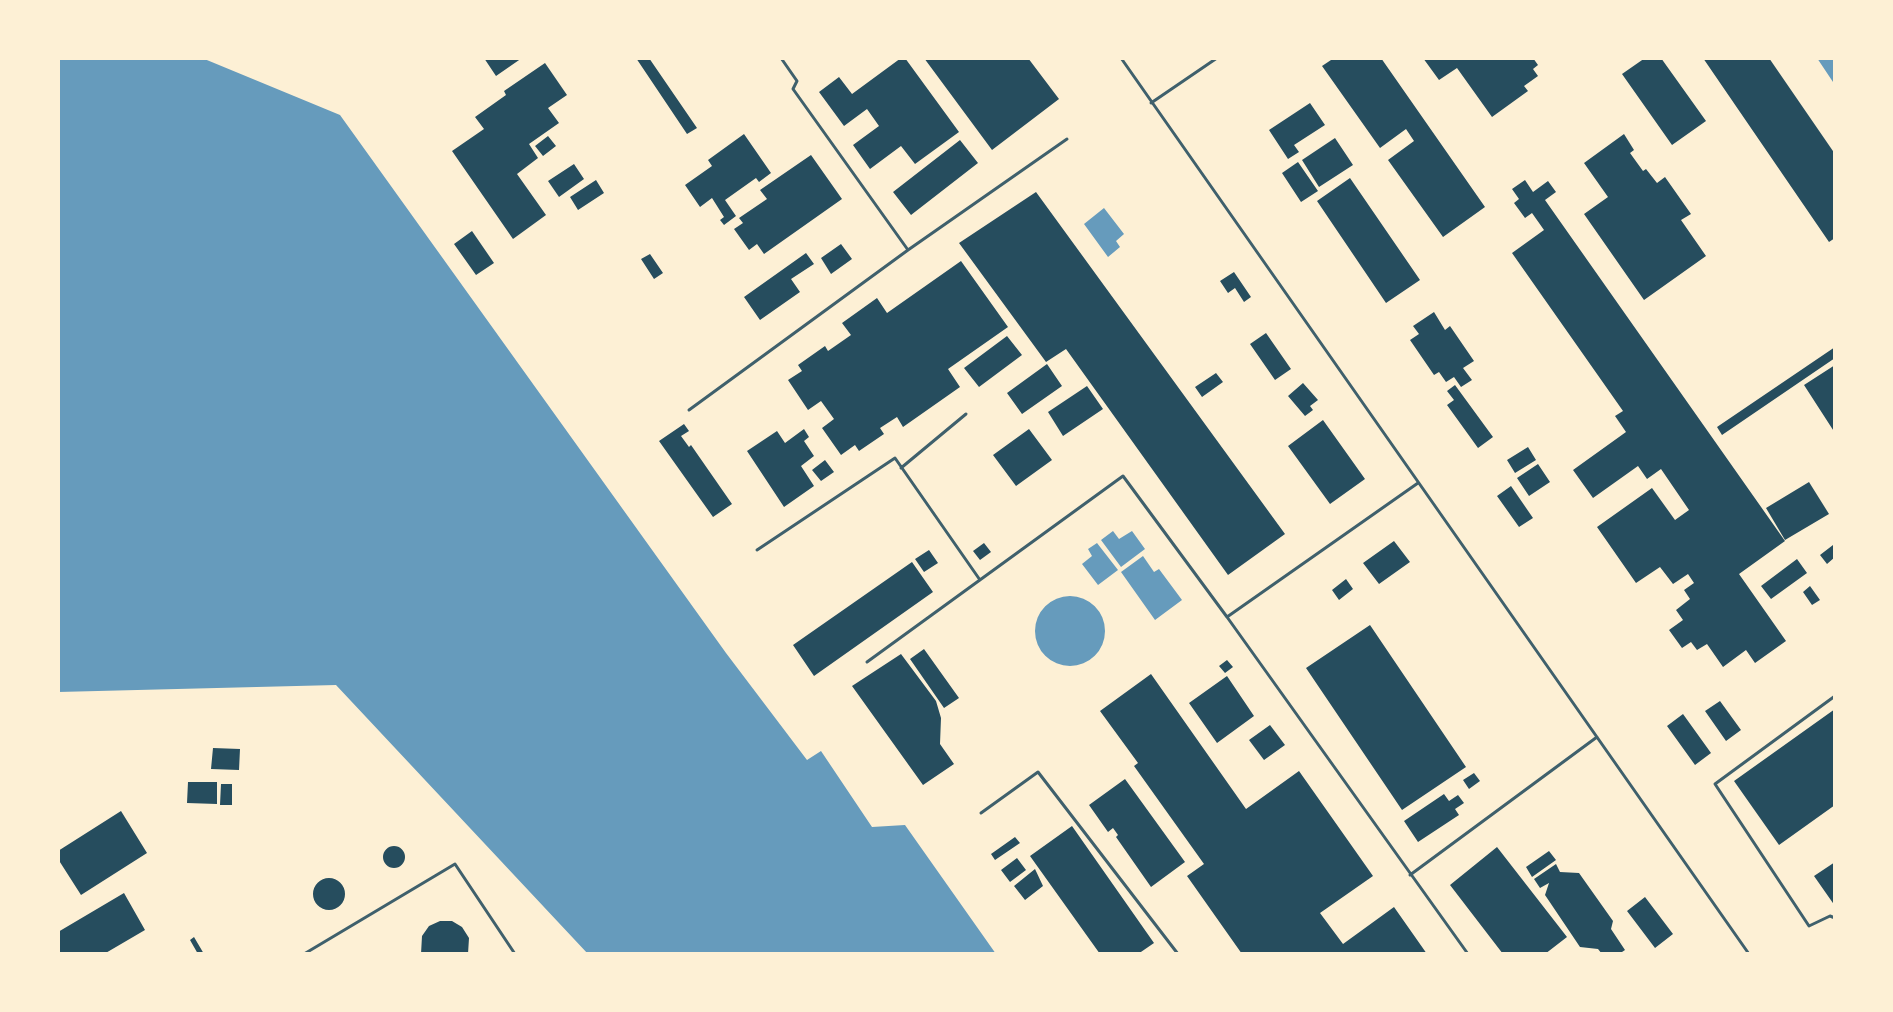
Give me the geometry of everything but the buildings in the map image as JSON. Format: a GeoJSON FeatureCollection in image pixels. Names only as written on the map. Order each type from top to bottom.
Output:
{"type":"FeatureCollection","features":[{"type":"Feature","properties":{"kind":"lane"},"geometry":{"type":"LineString","coordinates":[[781,58],[797,81],[793,89],[908,250]]}},
{"type":"Feature","properties":{"kind":"lane"},"geometry":{"type":"LineString","coordinates":[[1121,58],[1749,954]]}},
{"type":"Feature","properties":{"kind":"lane"},"geometry":{"type":"LineString","coordinates":[[1151,103],[1217,58]]}},
{"type":"Feature","properties":{"kind":"lane"},"geometry":{"type":"LineString","coordinates":[[689,410],[908,250],[1067,139]]}},
{"type":"Feature","properties":{"kind":"lane"},"geometry":{"type":"LineString","coordinates":[[901,468],[966,414]]}},
{"type":"Feature","properties":{"kind":"lane"},"geometry":{"type":"LineString","coordinates":[[757,550],[895,458],[980,580]]}},
{"type":"Feature","properties":{"kind":"lane"},"geometry":{"type":"LineString","coordinates":[[867,662],[1123,476],[1468,954]]}},
{"type":"Feature","properties":{"kind":"lane"},"geometry":{"type":"LineString","coordinates":[[1227,617],[1418,483]]}},
{"type":"Feature","properties":{"kind":"lane"},"geometry":{"type":"LineString","coordinates":[[1835,696],[1715,784],[1809,926],[1830,916],[1835,918]]}},
{"type":"Feature","properties":{"kind":"lane"},"geometry":{"type":"LineString","coordinates":[[1410,875],[1598,737]]}},
{"type":"Feature","properties":{"kind":"lane"},"geometry":{"type":"LineString","coordinates":[[981,813],[1038,772],[1178,954]]}},
{"type":"Feature","properties":{"kind":"lane"},"geometry":{"type":"LineString","coordinates":[[304,954],[455,864],[515,954]]}},
{"type":"Feature","properties":{"kind":"water"},"geometry":{"type":"Polygon","coordinates":[[[58,58],[202,58],[340,115],[726,653],[807,760],[821,751],[872,827],[905,825],[996,954],[588,954],[336,685],[58,692],[58,58]]]}},
{"type":"Feature","properties":{"kind":"water"},"geometry":{"type":"Polygon","coordinates":[[[1817,58],[1835,58],[1835,85],[1817,58]]]}},
{"type":"Feature","properties":{"kind":"water"},"geometry":{"type":"Polygon","coordinates":[[[1104,208],[1124,234],[1116,241],[1120,247],[1108,257],[1084,224],[1104,208]]]}},
{"type":"Feature","properties":{"kind":"water"},"geometry":{"type":"Polygon","coordinates":[[[1113,531],[1119,539],[1132,531],[1145,549],[1121,567],[1101,540],[1113,531]]]}},
{"type":"Feature","properties":{"kind":"water"},"geometry":{"type":"Polygon","coordinates":[[[1097,543],[1118,570],[1098,585],[1082,564],[1092,556],[1088,549],[1097,543]]]}},
{"type":"Feature","properties":{"kind":"water"},"geometry":{"type":"Polygon","coordinates":[[[1143,556],[1154,572],[1159,569],[1182,600],[1155,620],[1121,572],[1143,556]]]}},
{"type":"Feature","properties":{"kind":"water"},"geometry":{"type":"Polygon","coordinates":[[[1070,596],[1095,606],[1105,631],[1095,656],[1070,666],[1045,656],[1035,631],[1045,606],[1070,596]]]}}]}
